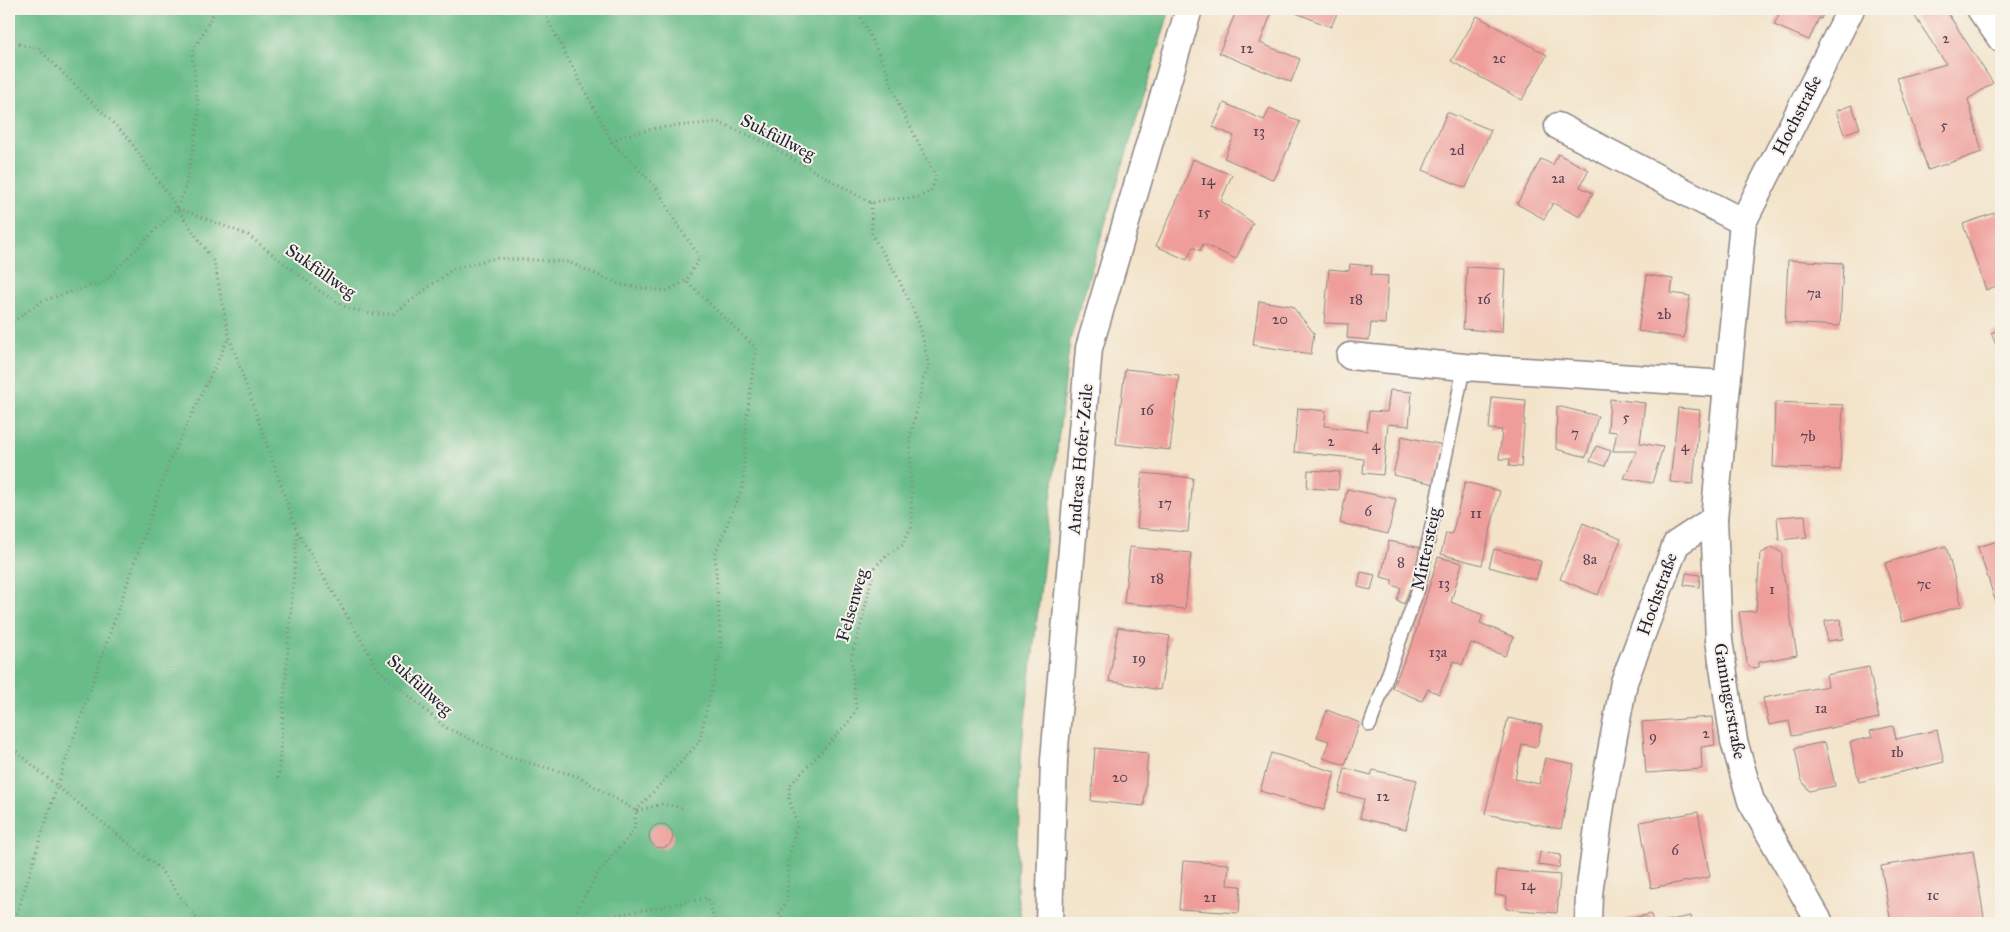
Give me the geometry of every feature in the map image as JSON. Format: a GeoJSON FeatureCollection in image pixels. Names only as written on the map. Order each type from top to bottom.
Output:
{"type":"FeatureCollection","features":[{"type":"Feature","properties":{"kind":"street","name":"Andreas Hofer-Zeile"},"geometry":{"type":"LineString","coordinates":[[1049,923],[1054,760],[1090,348],[1188,9]]}},
{"type":"Feature","properties":{"kind":"street","name":"Hochstraße"},"geometry":{"type":"LineString","coordinates":[[1588,923],[1589,894],[1601,805],[1624,682],[1676,544],[1714,519],[1743,222],[1851,9]]}},
{"type":"Feature","properties":{"kind":"street"},"geometry":{"type":"LineString","coordinates":[[1980,9],[2001,39]]}},
{"type":"Feature","properties":{"kind":"street"},"geometry":{"type":"LineString","coordinates":[[1558,126],[1743,222]]}},
{"type":"Feature","properties":{"kind":"street"},"geometry":{"type":"LineString","coordinates":[[1350,356],[1464,367],[1726,384]]}},
{"type":"Feature","properties":{"kind":"street","name":"Gamingerstraße"},"geometry":{"type":"LineString","coordinates":[[1714,519],[1719,640],[1734,741],[1751,800],[1820,923]]}},
{"type":"Feature","properties":{"kind":"lane","name":"Mittersteig"},"geometry":{"type":"LineString","coordinates":[[1370,725],[1419,587],[1464,367]]}},
{"type":"Feature","properties":{"kind":"path"},"geometry":{"type":"LineString","coordinates":[[9,325],[42,301],[105,281],[177,208],[185,189],[199,116],[192,53],[216,9]]}},
{"type":"Feature","properties":{"kind":"path"},"geometry":{"type":"LineString","coordinates":[[542,9],[612,142],[656,187],[700,257],[686,281],[756,348],[746,423],[743,486],[715,554],[721,648],[699,742],[636,811],[634,830],[596,876],[570,923]]}},
{"type":"Feature","properties":{"kind":"path"},"geometry":{"type":"LineString","coordinates":[[857,9],[884,65],[899,105],[936,177],[931,191],[917,198],[889,199],[871,203]]}},
{"type":"Feature","properties":{"kind":"path"},"geometry":{"type":"LineString","coordinates":[[9,42],[39,49],[127,136],[177,208]]}},
{"type":"Feature","properties":{"kind":"path","name":"Sukfüllweg"},"geometry":{"type":"LineString","coordinates":[[612,142],[622,136],[657,128],[717,122],[760,140],[871,203]]}},
{"type":"Feature","properties":{"kind":"path","name":"Felsenweg"},"geometry":{"type":"LineString","coordinates":[[784,923],[778,912],[787,902],[789,858],[797,824],[788,798],[790,785],[847,724],[856,710],[851,657],[861,625],[874,568],[886,556],[902,545],[912,526],[910,438],[923,381],[929,366],[919,323],[898,276],[872,235],[871,203]]}},
{"type":"Feature","properties":{"kind":"path","name":"Sukfüllweg"},"geometry":{"type":"LineString","coordinates":[[177,208],[248,234],[321,292],[347,308],[371,314],[393,314],[453,269],[494,258],[568,262],[621,285],[666,291],[686,281]]}},
{"type":"Feature","properties":{"kind":"path","name":"Sukfüllweg"},"geometry":{"type":"LineString","coordinates":[[177,208],[214,262],[229,336],[297,531],[379,670],[445,727],[507,757],[577,776],[636,811]]}},
{"type":"Feature","properties":{"kind":"path"},"geometry":{"type":"LineString","coordinates":[[14,923],[56,786],[170,460],[229,336]]}},
{"type":"Feature","properties":{"kind":"path"},"geometry":{"type":"LineString","coordinates":[[278,778],[297,531]]}},
{"type":"Feature","properties":{"kind":"path"},"geometry":{"type":"LineString","coordinates":[[9,745],[56,786],[160,869],[200,923]]}},
{"type":"Feature","properties":{"kind":"path"},"geometry":{"type":"LineString","coordinates":[[636,811],[662,804],[684,808]]}},
{"type":"Feature","properties":{"kind":"path"},"geometry":{"type":"LineString","coordinates":[[570,923],[708,898],[715,923]]}},
{"type":"Feature","properties":{"kind":"green space"},"geometry":{"type":"Polygon","coordinates":[[[9,9],[1170,9],[1070,340],[1020,763],[1017,895],[1022,923],[9,923],[9,9]]]}},
{"type":"Feature","properties":{"kind":"building"},"geometry":{"type":"Polygon","coordinates":[[[1237,9],[1273,9],[1260,43],[1300,59],[1291,82],[1219,53],[1237,9]]]}},
{"type":"Feature","properties":{"kind":"building"},"geometry":{"type":"Polygon","coordinates":[[[1286,9],[1339,9],[1331,27],[1286,9]]]}},
{"type":"Feature","properties":{"kind":"building"},"geometry":{"type":"Polygon","coordinates":[[[1781,9],[1825,9],[1809,40],[1774,25],[1781,9]]]}},
{"type":"Feature","properties":{"kind":"building"},"geometry":{"type":"Polygon","coordinates":[[[1917,9],[1945,9],[1993,83],[1968,99],[1982,152],[1928,170],[1897,78],[1946,64],[1912,12],[1917,9]]]}},
{"type":"Feature","properties":{"kind":"building"},"geometry":{"type":"Polygon","coordinates":[[[1477,16],[1547,55],[1522,100],[1451,61],[1477,16]]]}},
{"type":"Feature","properties":{"kind":"building"},"geometry":{"type":"Polygon","coordinates":[[[1224,103],[1264,120],[1270,108],[1300,122],[1274,180],[1224,158],[1234,136],[1213,127],[1224,103]]]}},
{"type":"Feature","properties":{"kind":"building"},"geometry":{"type":"Polygon","coordinates":[[[1852,105],[1860,128],[1844,134],[1836,111],[1852,105]]]}},
{"type":"Feature","properties":{"kind":"building"},"geometry":{"type":"Polygon","coordinates":[[[1447,112],[1491,130],[1466,188],[1423,170],[1447,112]]]}},
{"type":"Feature","properties":{"kind":"building"},"geometry":{"type":"Polygon","coordinates":[[[1558,154],[1589,170],[1580,187],[1593,193],[1580,217],[1553,203],[1544,219],[1517,204],[1541,159],[1553,165],[1558,154]]]}},
{"type":"Feature","properties":{"kind":"building"},"geometry":{"type":"Polygon","coordinates":[[[1193,159],[1232,175],[1221,201],[1253,223],[1236,259],[1203,244],[1200,251],[1193,247],[1187,260],[1156,246],[1184,185],[1193,159]]]}},
{"type":"Feature","properties":{"kind":"building"},"geometry":{"type":"Polygon","coordinates":[[[1997,212],[2001,224],[2001,284],[1986,290],[1963,224],[1997,212]]]}},
{"type":"Feature","properties":{"kind":"building"},"geometry":{"type":"Polygon","coordinates":[[[1788,260],[1843,263],[1840,326],[1785,323],[1788,260]]]}},
{"type":"Feature","properties":{"kind":"building"},"geometry":{"type":"Polygon","coordinates":[[[1350,264],[1372,266],[1371,275],[1388,276],[1385,324],[1371,323],[1369,340],[1347,338],[1348,324],[1324,323],[1329,269],[1349,271],[1350,264]]]}},
{"type":"Feature","properties":{"kind":"building"},"geometry":{"type":"Polygon","coordinates":[[[1467,267],[1505,269],[1502,332],[1463,329],[1467,267]]]}},
{"type":"Feature","properties":{"kind":"building"},"geometry":{"type":"Polygon","coordinates":[[[1647,275],[1673,279],[1671,293],[1690,296],[1684,338],[1638,331],[1647,275]]]}},
{"type":"Feature","properties":{"kind":"building"},"geometry":{"type":"Polygon","coordinates":[[[1259,301],[1292,306],[1314,333],[1311,354],[1253,345],[1259,301]]]}},
{"type":"Feature","properties":{"kind":"building"},"geometry":{"type":"Polygon","coordinates":[[[2001,329],[2001,356],[1991,333],[2001,329]]]}},
{"type":"Feature","properties":{"kind":"building"},"geometry":{"type":"Polygon","coordinates":[[[1125,369],[1179,375],[1170,450],[1116,444],[1125,369]]]}},
{"type":"Feature","properties":{"kind":"building"},"geometry":{"type":"Polygon","coordinates":[[[1390,390],[1412,392],[1409,426],[1388,424],[1383,475],[1363,473],[1364,459],[1294,452],[1298,408],[1326,411],[1324,426],[1367,431],[1369,411],[1387,412],[1390,390]]]}},
{"type":"Feature","properties":{"kind":"building"},"geometry":{"type":"Polygon","coordinates":[[[1492,397],[1526,400],[1521,467],[1509,466],[1510,459],[1499,459],[1502,430],[1489,429],[1492,397]]]}},
{"type":"Feature","properties":{"kind":"building"},"geometry":{"type":"Polygon","coordinates":[[[1610,399],[1645,403],[1640,443],[1663,447],[1652,483],[1624,478],[1637,451],[1613,451],[1617,432],[1608,431],[1610,399]]]}},
{"type":"Feature","properties":{"kind":"building"},"geometry":{"type":"Polygon","coordinates":[[[1775,402],[1843,405],[1840,470],[1773,467],[1775,402]]]}},
{"type":"Feature","properties":{"kind":"building"},"geometry":{"type":"Polygon","coordinates":[[[1557,406],[1598,416],[1586,457],[1556,449],[1557,406]]]}},
{"type":"Feature","properties":{"kind":"building"},"geometry":{"type":"Polygon","coordinates":[[[1678,408],[1700,410],[1693,484],[1670,482],[1678,408]]]}},
{"type":"Feature","properties":{"kind":"building"},"geometry":{"type":"Polygon","coordinates":[[[1402,436],[1443,445],[1435,484],[1393,475],[1402,436]]]}},
{"type":"Feature","properties":{"kind":"building"},"geometry":{"type":"Polygon","coordinates":[[[1596,446],[1611,451],[1605,466],[1590,461],[1596,446]]]}},
{"type":"Feature","properties":{"kind":"building"},"geometry":{"type":"Polygon","coordinates":[[[1308,470],[1340,472],[1338,490],[1307,488],[1308,470]]]}},
{"type":"Feature","properties":{"kind":"building"},"geometry":{"type":"Polygon","coordinates":[[[1142,473],[1193,478],[1188,532],[1137,528],[1142,473]]]}},
{"type":"Feature","properties":{"kind":"building"},"geometry":{"type":"Polygon","coordinates":[[[1465,482],[1500,491],[1482,565],[1441,554],[1446,533],[1452,534],[1465,482]]]}},
{"type":"Feature","properties":{"kind":"building"},"geometry":{"type":"Polygon","coordinates":[[[1347,489],[1396,499],[1388,534],[1340,523],[1347,489]]]}},
{"type":"Feature","properties":{"kind":"building"},"geometry":{"type":"Polygon","coordinates":[[[1805,515],[1807,537],[1779,540],[1777,517],[1805,515]]]}},
{"type":"Feature","properties":{"kind":"building"},"geometry":{"type":"Polygon","coordinates":[[[1583,523],[1621,539],[1598,595],[1560,579],[1583,523]]]}},
{"type":"Feature","properties":{"kind":"building"},"geometry":{"type":"Polygon","coordinates":[[[2001,540],[2001,601],[1996,603],[1978,547],[2001,540]]]}},
{"type":"Feature","properties":{"kind":"building"},"geometry":{"type":"Polygon","coordinates":[[[1389,541],[1421,548],[1415,575],[1404,604],[1397,600],[1401,588],[1392,585],[1392,580],[1381,577],[1389,541]]]}},
{"type":"Feature","properties":{"kind":"building"},"geometry":{"type":"Polygon","coordinates":[[[1946,546],[1962,606],[1902,622],[1885,563],[1946,546]]]}},
{"type":"Feature","properties":{"kind":"building"},"geometry":{"type":"Polygon","coordinates":[[[1130,547],[1191,553],[1185,609],[1124,603],[1130,547]]]}},
{"type":"Feature","properties":{"kind":"building"},"geometry":{"type":"Polygon","coordinates":[[[1772,547],[1782,553],[1782,566],[1797,655],[1759,662],[1759,667],[1751,668],[1747,663],[1739,612],[1756,611],[1760,554],[1772,547]]]}},
{"type":"Feature","properties":{"kind":"building"},"geometry":{"type":"Polygon","coordinates":[[[1494,549],[1541,561],[1536,580],[1489,567],[1494,549]]]}},
{"type":"Feature","properties":{"kind":"building"},"geometry":{"type":"Polygon","coordinates":[[[1438,557],[1462,563],[1451,602],[1483,615],[1480,623],[1514,637],[1505,656],[1471,643],[1462,665],[1454,661],[1439,694],[1428,689],[1422,701],[1392,688],[1413,641],[1438,557]]]}},
{"type":"Feature","properties":{"kind":"building"},"geometry":{"type":"Polygon","coordinates":[[[1361,572],[1375,575],[1371,590],[1358,587],[1361,572]]]}},
{"type":"Feature","properties":{"kind":"building"},"geometry":{"type":"Polygon","coordinates":[[[1686,573],[1700,575],[1699,587],[1684,585],[1686,573]]]}},
{"type":"Feature","properties":{"kind":"building"},"geometry":{"type":"Polygon","coordinates":[[[1841,619],[1843,639],[1827,641],[1825,621],[1841,619]]]}},
{"type":"Feature","properties":{"kind":"building"},"geometry":{"type":"Polygon","coordinates":[[[1118,627],[1170,636],[1160,690],[1109,681],[1118,627]]]}},
{"type":"Feature","properties":{"kind":"building"},"geometry":{"type":"Polygon","coordinates":[[[1869,667],[1879,718],[1792,736],[1789,721],[1769,725],[1763,698],[1828,686],[1826,675],[1869,667]]]}},
{"type":"Feature","properties":{"kind":"building"},"geometry":{"type":"Polygon","coordinates":[[[1327,710],[1360,723],[1345,765],[1323,758],[1329,741],[1317,737],[1327,710]]]}},
{"type":"Feature","properties":{"kind":"building"},"geometry":{"type":"Polygon","coordinates":[[[1712,717],[1715,745],[1701,747],[1702,769],[1646,773],[1642,722],[1712,717]]]}},
{"type":"Feature","properties":{"kind":"building"},"geometry":{"type":"Polygon","coordinates":[[[1508,718],[1542,725],[1537,747],[1522,744],[1515,779],[1539,784],[1545,758],[1574,764],[1561,829],[1485,814],[1508,718]]]}},
{"type":"Feature","properties":{"kind":"building"},"geometry":{"type":"Polygon","coordinates":[[[1893,726],[1896,739],[1937,730],[1944,762],[1859,782],[1850,742],[1872,737],[1870,731],[1893,726]]]}},
{"type":"Feature","properties":{"kind":"building"},"geometry":{"type":"Polygon","coordinates":[[[1825,742],[1835,786],[1809,791],[1801,779],[1795,748],[1825,742]]]}},
{"type":"Feature","properties":{"kind":"building"},"geometry":{"type":"Polygon","coordinates":[[[1095,748],[1148,753],[1144,806],[1091,801],[1095,748]]]}},
{"type":"Feature","properties":{"kind":"building"},"geometry":{"type":"Polygon","coordinates":[[[1271,753],[1335,772],[1324,810],[1260,791],[1271,753]]]}},
{"type":"Feature","properties":{"kind":"building"},"geometry":{"type":"Polygon","coordinates":[[[1345,768],[1371,775],[1373,770],[1417,780],[1406,829],[1360,818],[1364,799],[1339,793],[1345,768]]]}},
{"type":"Feature","properties":{"kind":"building"},"geometry":{"type":"Polygon","coordinates":[[[1698,812],[1710,877],[1651,888],[1640,822],[1698,812]]]}},
{"type":"Feature","properties":{"kind":"building"},"geometry":{"type":"Polygon","coordinates":[[[661,824],[670,827],[673,836],[670,845],[661,848],[652,845],[649,836],[652,827],[661,824]]]}},
{"type":"Feature","properties":{"kind":"building"},"geometry":{"type":"Polygon","coordinates":[[[1973,851],[1985,923],[1891,923],[1881,866],[1973,851]]]}},
{"type":"Feature","properties":{"kind":"building"},"geometry":{"type":"Polygon","coordinates":[[[1540,852],[1561,855],[1559,868],[1538,865],[1540,852]]]}},
{"type":"Feature","properties":{"kind":"building"},"geometry":{"type":"Polygon","coordinates":[[[1183,861],[1229,864],[1227,885],[1241,886],[1239,913],[1179,909],[1183,861]]]}},
{"type":"Feature","properties":{"kind":"building"},"geometry":{"type":"Polygon","coordinates":[[[1497,870],[1560,875],[1557,913],[1506,909],[1507,896],[1495,895],[1497,870]]]}},
{"type":"Feature","properties":{"kind":"building"},"geometry":{"type":"Polygon","coordinates":[[[1651,914],[1653,923],[1615,923],[1615,922],[1651,914]]]}},
{"type":"Feature","properties":{"kind":"building"},"geometry":{"type":"Polygon","coordinates":[[[1691,916],[1692,923],[1665,923],[1665,921],[1691,916]]]}}]}
